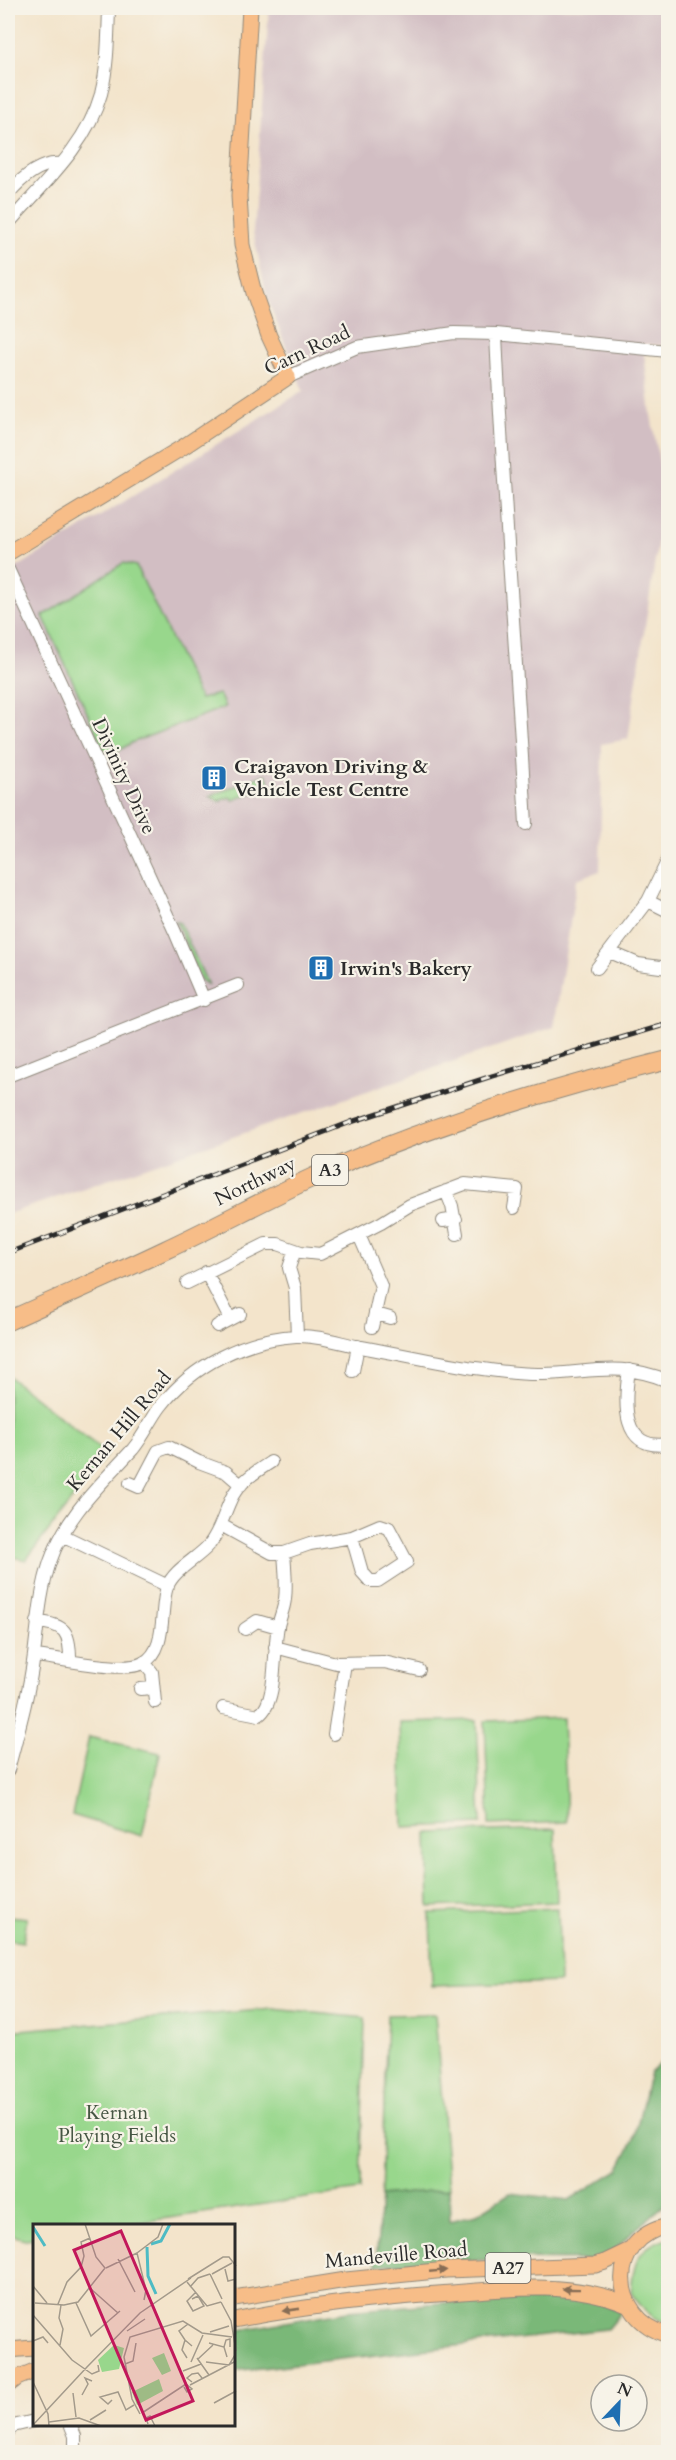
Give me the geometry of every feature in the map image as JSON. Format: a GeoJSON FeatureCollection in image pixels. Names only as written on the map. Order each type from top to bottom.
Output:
{"type":"FeatureCollection","features":[{"type":"Feature","properties":{"kind":"highway","name":"Northway"},"geometry":{"type":"LineString","coordinates":[[8,1321],[165,1250],[321,1174],[389,1146],[478,1113],[536,1095],[669,1060]]}},
{"type":"Feature","properties":{"kind":"main road"},"geometry":{"type":"LineString","coordinates":[[250,8],[239,196],[242,245],[254,293],[269,336],[288,378]]}},
{"type":"Feature","properties":{"kind":"main road","name":"Carn Road"},"geometry":{"type":"LineString","coordinates":[[8,552],[183,447],[288,378]]}},
{"type":"Feature","properties":{"kind":"main road","name":"A27"},"geometry":{"type":"LineString","coordinates":[[632,2248],[642,2238],[661,2228]]}},
{"type":"Feature","properties":{"kind":"main road"},"geometry":{"type":"LineString","coordinates":[[627,2304],[622,2275],[632,2248]]}},
{"type":"Feature","properties":{"kind":"main road","name":"Mandeville Road"},"geometry":{"type":"LineString","coordinates":[[236,2298],[380,2276],[446,2270],[595,2265],[632,2248]]}},
{"type":"Feature","properties":{"kind":"main road","name":"Mandeville Road"},"geometry":{"type":"LineString","coordinates":[[236,2320],[381,2298],[526,2288],[581,2289],[606,2295],[627,2304]]}},
{"type":"Feature","properties":{"kind":"main road","name":"A27"},"geometry":{"type":"LineString","coordinates":[[627,2304],[644,2324],[669,2335]]}},
{"type":"Feature","properties":{"kind":"main road"},"geometry":{"type":"LineString","coordinates":[[8,2350],[33,2348]]}},
{"type":"Feature","properties":{"kind":"main road"},"geometry":{"type":"LineString","coordinates":[[8,2385],[33,2371]]}},
{"type":"Feature","properties":{"kind":"street"},"geometry":{"type":"LineString","coordinates":[[8,224],[83,134],[97,105],[107,58],[109,8]]}},
{"type":"Feature","properties":{"kind":"street"},"geometry":{"type":"LineString","coordinates":[[8,194],[38,168],[51,163],[60,164]]}},
{"type":"Feature","properties":{"kind":"street","name":"Carn Road"},"geometry":{"type":"LineString","coordinates":[[288,378],[357,347],[443,334],[496,334],[669,351]]}},
{"type":"Feature","properties":{"kind":"street"},"geometry":{"type":"LineString","coordinates":[[496,334],[501,461],[514,613],[526,824]]}},
{"type":"Feature","properties":{"kind":"street","name":"Divinity Drive"},"geometry":{"type":"LineString","coordinates":[[8,569],[204,1000]]}},
{"type":"Feature","properties":{"kind":"street"},"geometry":{"type":"LineString","coordinates":[[597,968],[648,902],[669,860]]}},
{"type":"Feature","properties":{"kind":"street"},"geometry":{"type":"LineString","coordinates":[[648,902],[669,911]]}},
{"type":"Feature","properties":{"kind":"street"},"geometry":{"type":"LineString","coordinates":[[610,952],[638,964],[669,968]]}},
{"type":"Feature","properties":{"kind":"street"},"geometry":{"type":"LineString","coordinates":[[8,1076],[238,985]]}},
{"type":"Feature","properties":{"kind":"street"},"geometry":{"type":"LineString","coordinates":[[187,1283],[266,1244],[278,1244],[295,1250],[320,1254],[359,1235],[410,1205],[465,1184],[517,1189],[514,1208]]}},
{"type":"Feature","properties":{"kind":"street"},"geometry":{"type":"LineString","coordinates":[[446,1191],[456,1219],[457,1234]]}},
{"type":"Feature","properties":{"kind":"street"},"geometry":{"type":"LineString","coordinates":[[443,1221],[456,1219]]}},
{"type":"Feature","properties":{"kind":"street"},"geometry":{"type":"LineString","coordinates":[[359,1235],[381,1286],[372,1327]]}},
{"type":"Feature","properties":{"kind":"street"},"geometry":{"type":"LineString","coordinates":[[295,1250],[289,1268],[295,1288],[297,1336]]}},
{"type":"Feature","properties":{"kind":"street"},"geometry":{"type":"LineString","coordinates":[[206,1272],[235,1317],[218,1326]]}},
{"type":"Feature","properties":{"kind":"street"},"geometry":{"type":"LineString","coordinates":[[376,1314],[390,1318]]}},
{"type":"Feature","properties":{"kind":"street","name":"Kernan Hill Road"},"geometry":{"type":"LineString","coordinates":[[8,1770],[25,1707],[37,1622],[49,1565],[62,1535],[92,1491],[134,1448],[160,1407],[177,1388],[212,1361],[240,1348],[267,1340],[297,1336],[324,1339],[459,1365],[543,1374],[596,1369],[629,1370],[654,1375],[669,1381]]}},
{"type":"Feature","properties":{"kind":"street"},"geometry":{"type":"LineString","coordinates":[[353,1371],[358,1346]]}},
{"type":"Feature","properties":{"kind":"street"},"geometry":{"type":"LineString","coordinates":[[629,1370],[626,1404],[628,1423],[638,1438],[649,1444],[669,1444]]}},
{"type":"Feature","properties":{"kind":"street"},"geometry":{"type":"LineString","coordinates":[[130,1483],[139,1487],[158,1451],[169,1447],[226,1472],[242,1485]]}},
{"type":"Feature","properties":{"kind":"street"},"geometry":{"type":"LineString","coordinates":[[34,1656],[129,1668],[144,1662],[157,1649],[168,1586],[175,1576],[209,1545],[221,1526],[234,1494],[271,1462]]}},
{"type":"Feature","properties":{"kind":"street"},"geometry":{"type":"LineString","coordinates":[[221,1526],[272,1553],[284,1553],[310,1544],[352,1537],[380,1525],[389,1528],[407,1562],[378,1581],[370,1581],[362,1572],[352,1537]]}},
{"type":"Feature","properties":{"kind":"street"},"geometry":{"type":"LineString","coordinates":[[62,1535],[135,1568],[168,1586]]}},
{"type":"Feature","properties":{"kind":"street"},"geometry":{"type":"LineString","coordinates":[[223,1708],[262,1714],[268,1704],[278,1627],[285,1601],[284,1553]]}},
{"type":"Feature","properties":{"kind":"street"},"geometry":{"type":"LineString","coordinates":[[245,1631],[257,1621],[278,1627]]}},
{"type":"Feature","properties":{"kind":"street"},"geometry":{"type":"LineString","coordinates":[[37,1622],[55,1623],[61,1627],[70,1645],[70,1659]]}},
{"type":"Feature","properties":{"kind":"street"},"geometry":{"type":"LineString","coordinates":[[275,1647],[345,1663],[384,1662],[419,1670]]}},
{"type":"Feature","properties":{"kind":"street"},"geometry":{"type":"LineString","coordinates":[[144,1662],[152,1672],[155,1702]]}},
{"type":"Feature","properties":{"kind":"street"},"geometry":{"type":"LineString","coordinates":[[338,1727],[345,1663]]}},
{"type":"Feature","properties":{"kind":"street"},"geometry":{"type":"LineString","coordinates":[[140,1689],[153,1688]]}},
{"type":"Feature","properties":{"kind":"street"},"geometry":{"type":"LineString","coordinates":[[661,2228],[669,2216]]}},
{"type":"Feature","properties":{"kind":"street"},"geometry":{"type":"LineString","coordinates":[[8,2432],[13,2426],[33,2421]]}},
{"type":"Feature","properties":{"kind":"street"},"geometry":{"type":"LineString","coordinates":[[71,2427],[75,2436],[75,2452]]}},
{"type":"Feature","properties":{"kind":"shaded area"},"geometry":{"type":"Polygon","coordinates":[[[269,8],[668,8],[668,346],[643,344],[651,415],[665,494],[628,739],[602,744],[600,871],[577,879],[554,1027],[8,1214],[8,573],[303,391],[267,297],[253,232],[269,8]]]}},
{"type":"Feature","properties":{"kind":"green space"},"geometry":{"type":"Polygon","coordinates":[[[123,563],[136,566],[200,699],[219,694],[225,707],[131,743],[111,756],[109,752],[105,752],[43,616],[123,563]]]}},
{"type":"Feature","properties":{"kind":"green space"},"geometry":{"type":"Polygon","coordinates":[[[266,774],[270,785],[233,800],[230,797],[219,801],[210,796],[266,774]]]}},
{"type":"Feature","properties":{"kind":"green space"},"geometry":{"type":"Polygon","coordinates":[[[176,921],[180,923],[208,985],[200,979],[176,921]]]}},
{"type":"Feature","properties":{"kind":"green space"},"geometry":{"type":"Polygon","coordinates":[[[8,1376],[107,1454],[26,1560],[8,1556],[8,1376]]]}},
{"type":"Feature","properties":{"kind":"green space"},"geometry":{"type":"Polygon","coordinates":[[[563,1718],[567,1822],[489,1825],[485,1721],[563,1718]]]}},
{"type":"Feature","properties":{"kind":"green space"},"geometry":{"type":"Polygon","coordinates":[[[477,1720],[481,1824],[403,1827],[400,1722],[477,1720]]]}},
{"type":"Feature","properties":{"kind":"green space"},"geometry":{"type":"Polygon","coordinates":[[[89,1737],[160,1753],[142,1836],[72,1815],[89,1737]]]}},
{"type":"Feature","properties":{"kind":"green space"},"geometry":{"type":"Polygon","coordinates":[[[555,1829],[557,1902],[429,1907],[427,1833],[555,1829]]]}},
{"type":"Feature","properties":{"kind":"green space"},"geometry":{"type":"Polygon","coordinates":[[[558,1908],[560,1982],[432,1986],[430,1913],[558,1908]]]}},
{"type":"Feature","properties":{"kind":"green space"},"geometry":{"type":"Polygon","coordinates":[[[8,1916],[27,1918],[23,1942],[8,1940],[8,1916]]]}},
{"type":"Feature","properties":{"kind":"green space","name":"Kernan Playing Fields"},"geometry":{"type":"Polygon","coordinates":[[[273,2009],[365,2018],[360,2190],[128,2224],[33,2224],[33,2238],[25,2239],[8,2234],[8,2031],[273,2009]]]}},
{"type":"Feature","properties":{"kind":"green space"},"geometry":{"type":"Polygon","coordinates":[[[435,2014],[449,2189],[381,2196],[387,2015],[435,2014]]]}},
{"type":"Feature","properties":{"kind":"green space"},"geometry":{"type":"Polygon","coordinates":[[[667,2025],[668,2202],[604,2260],[502,2259],[376,2265],[381,2196],[449,2189],[450,2221],[477,2214],[510,2193],[569,2200],[618,2170],[634,2139],[650,2072],[664,2060],[667,2025]]]}},
{"type":"Feature","properties":{"kind":"green space"},"geometry":{"type":"Polygon","coordinates":[[[668,2238],[668,2323],[647,2312],[631,2293],[635,2265],[643,2251],[658,2241],[668,2238]]]}},
{"type":"Feature","properties":{"kind":"green space"},"geometry":{"type":"Polygon","coordinates":[[[589,2299],[621,2312],[607,2329],[236,2371],[236,2331],[348,2311],[466,2301],[589,2299]]]}},
{"type":"Feature","properties":{"kind":"railway"},"geometry":{"type":"LineString","coordinates":[[8,1253],[351,1122],[492,1076],[668,1024]]}},
{"type":"Feature","properties":{"kind":"place","name":"Craigavon Driving & Vehicle Test Centre"},"geometry":{"type":"Point","coordinates":[214,778]}},
{"type":"Feature","properties":{"kind":"place","name":"Irwin's Bakery"},"geometry":{"type":"Point","coordinates":[321,968]}}]}
